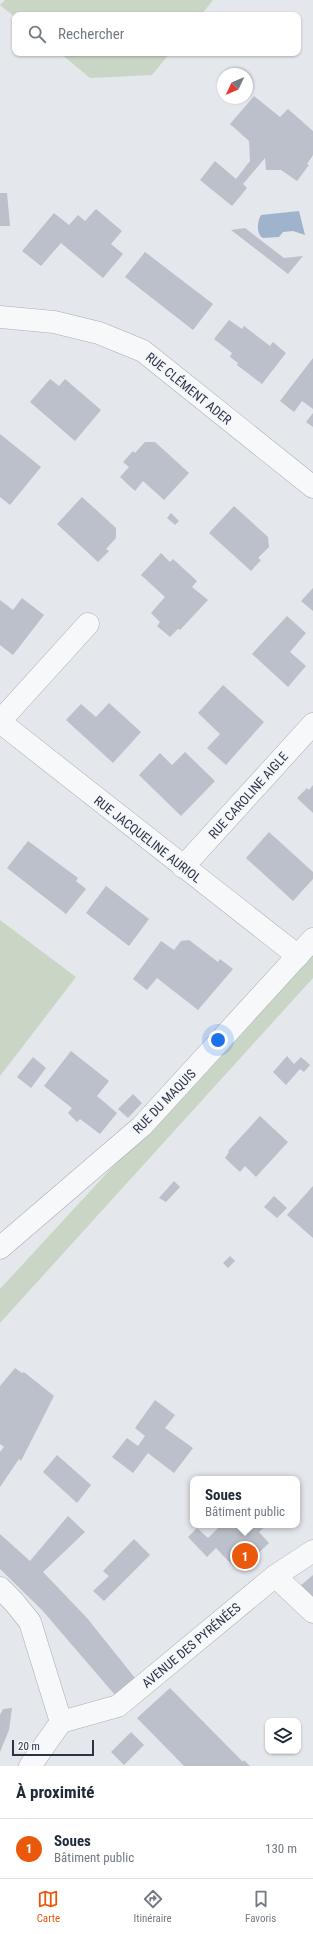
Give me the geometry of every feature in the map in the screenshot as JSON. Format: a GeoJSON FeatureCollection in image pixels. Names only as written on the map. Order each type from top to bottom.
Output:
{"type":"FeatureCollection","features":[{"type":"Feature","properties":{"kind":"street","name":"RUE CLÉMENT ADER"},"geometry":{"type":"LineString","coordinates":[[0,316],[54,322],[99,333],[143,351],[313,487]]}},
{"type":"Feature","properties":{"kind":"street"},"geometry":{"type":"LineString","coordinates":[[0,721],[88,624]]}},
{"type":"Feature","properties":{"kind":"street","name":"RUE JACQUELINE AURIOL"},"geometry":{"type":"LineString","coordinates":[[0,721],[183,867],[298,956]]}},
{"type":"Feature","properties":{"kind":"street","name":"RUE CAROLINE AIGLE"},"geometry":{"type":"LineString","coordinates":[[183,867],[313,724]]}},
{"type":"Feature","properties":{"kind":"street","name":"RUE DU MAQUIS"},"geometry":{"type":"LineString","coordinates":[[0,1248],[142,1126],[313,939]]}},
{"type":"Feature","properties":{"kind":"street","name":"AVENUE DES PYRÉNÉES"},"geometry":{"type":"LineString","coordinates":[[61,1722],[118,1706],[275,1576],[313,1551]]}},
{"type":"Feature","properties":{"kind":"street"},"geometry":{"type":"LineString","coordinates":[[275,1576],[313,1612]]}},
{"type":"Feature","properties":{"kind":"street"},"geometry":{"type":"LineString","coordinates":[[0,1588],[14,1602],[30,1622],[61,1722],[30,1766]]}},
{"type":"Feature","properties":{"kind":"green space"},"geometry":{"type":"Polygon","coordinates":[[[5,0],[213,0],[203,12],[12,12],[12,15],[0,5],[5,0]]]}},
{"type":"Feature","properties":{"kind":"green space"},"geometry":{"type":"Polygon","coordinates":[[[64,56],[168,56],[152,75],[90,78],[64,56]]]}},
{"type":"Feature","properties":{"kind":"green space"},"geometry":{"type":"Polygon","coordinates":[[[0,920],[76,977],[0,1076],[0,920]]]}},
{"type":"Feature","properties":{"kind":"green space"},"geometry":{"type":"Polygon","coordinates":[[[313,952],[313,978],[0,1323],[0,1289],[118,1161],[158,1125],[313,952]]]}},
{"type":"Feature","properties":{"kind":"water"},"geometry":{"type":"Polygon","coordinates":[[[299,211],[305,235],[293,231],[283,232],[279,237],[263,238],[259,234],[258,224],[261,215],[299,211]]]}},
{"type":"Feature","properties":{"kind":"building"},"geometry":{"type":"Polygon","coordinates":[[[254,96],[280,117],[288,109],[313,131],[313,155],[307,164],[309,165],[297,181],[281,170],[266,170],[265,158],[243,184],[247,188],[232,206],[200,180],[215,161],[236,179],[250,161],[249,141],[230,124],[247,104],[253,104],[254,96]]]}},
{"type":"Feature","properties":{"kind":"building"},"geometry":{"type":"Polygon","coordinates":[[[0,193],[7,193],[10,226],[0,226],[0,193]]]}},
{"type":"Feature","properties":{"kind":"building"},"geometry":{"type":"Polygon","coordinates":[[[96,209],[122,231],[111,244],[123,254],[103,278],[61,243],[41,266],[22,251],[54,213],[69,225],[78,215],[85,221],[96,209]]]}},
{"type":"Feature","properties":{"kind":"building"},"geometry":{"type":"Polygon","coordinates":[[[245,228],[284,258],[303,256],[288,274],[231,230],[245,228]]]}},
{"type":"Feature","properties":{"kind":"building"},"geometry":{"type":"Polygon","coordinates":[[[145,252],[213,304],[193,330],[125,277],[145,252]]]}},
{"type":"Feature","properties":{"kind":"building"},"geometry":{"type":"Polygon","coordinates":[[[229,320],[242,329],[244,326],[270,346],[273,342],[286,353],[262,384],[237,365],[238,363],[230,357],[232,353],[214,339],[229,320]]]}},
{"type":"Feature","properties":{"kind":"building"},"geometry":{"type":"Polygon","coordinates":[[[313,358],[313,409],[302,401],[294,412],[280,401],[313,358]]]}},
{"type":"Feature","properties":{"kind":"building"},"geometry":{"type":"Polygon","coordinates":[[[50,379],[59,386],[65,379],[101,410],[75,441],[30,402],[50,379]]]}},
{"type":"Feature","properties":{"kind":"building"},"geometry":{"type":"Polygon","coordinates":[[[313,413],[313,427],[306,422],[313,413]]]}},
{"type":"Feature","properties":{"kind":"building"},"geometry":{"type":"Polygon","coordinates":[[[0,434],[41,467],[10,505],[0,497],[0,434]]]}},
{"type":"Feature","properties":{"kind":"building"},"geometry":{"type":"Polygon","coordinates":[[[145,442],[155,442],[189,473],[164,500],[143,481],[135,491],[120,477],[129,467],[123,462],[133,451],[135,453],[145,442]]]}},
{"type":"Feature","properties":{"kind":"building"},"geometry":{"type":"Polygon","coordinates":[[[82,497],[116,528],[116,538],[106,549],[109,551],[98,562],[57,524],[82,497]]]}},
{"type":"Feature","properties":{"kind":"building"},"geometry":{"type":"Polygon","coordinates":[[[234,506],[268,537],[269,547],[258,558],[261,560],[251,571],[209,533],[234,506]]]}},
{"type":"Feature","properties":{"kind":"building"},"geometry":{"type":"Polygon","coordinates":[[[171,513],[179,521],[175,525],[167,518],[171,513]]]}},
{"type":"Feature","properties":{"kind":"building"},"geometry":{"type":"Polygon","coordinates":[[[161,553],[170,562],[173,559],[197,581],[192,587],[208,600],[180,630],[178,629],[170,637],[157,626],[160,622],[151,613],[165,597],[141,575],[161,553]]]}},
{"type":"Feature","properties":{"kind":"building"},"geometry":{"type":"Polygon","coordinates":[[[313,588],[313,611],[301,601],[313,588]]]}},
{"type":"Feature","properties":{"kind":"building"},"geometry":{"type":"Polygon","coordinates":[[[22,598],[44,615],[13,655],[0,645],[0,600],[13,610],[22,598]]]}},
{"type":"Feature","properties":{"kind":"building"},"geometry":{"type":"Polygon","coordinates":[[[287,616],[306,633],[290,652],[306,666],[288,687],[252,654],[287,616]]]}},
{"type":"Feature","properties":{"kind":"building"},"geometry":{"type":"Polygon","coordinates":[[[223,685],[264,722],[226,765],[207,748],[220,734],[198,713],[223,685]]]}},
{"type":"Feature","properties":{"kind":"building"},"geometry":{"type":"Polygon","coordinates":[[[109,703],[141,732],[113,763],[66,720],[81,704],[96,717],[109,703]]]}},
{"type":"Feature","properties":{"kind":"building"},"geometry":{"type":"Polygon","coordinates":[[[185,752],[215,781],[181,816],[139,775],[160,753],[172,765],[185,752]]]}},
{"type":"Feature","properties":{"kind":"building"},"geometry":{"type":"Polygon","coordinates":[[[313,785],[313,813],[297,798],[307,788],[309,790],[313,785]]]}},
{"type":"Feature","properties":{"kind":"building"},"geometry":{"type":"Polygon","coordinates":[[[269,832],[313,872],[313,879],[293,901],[246,858],[269,832]]]}},
{"type":"Feature","properties":{"kind":"building"},"geometry":{"type":"Polygon","coordinates":[[[28,841],[78,878],[76,881],[86,889],[66,914],[7,868],[28,841]]]}},
{"type":"Feature","properties":{"kind":"building"},"geometry":{"type":"Polygon","coordinates":[[[106,886],[149,919],[129,946],[86,913],[106,886]]]}},
{"type":"Feature","properties":{"kind":"building"},"geometry":{"type":"Polygon","coordinates":[[[189,940],[218,962],[220,959],[233,969],[198,1010],[157,978],[147,990],[133,979],[161,941],[174,950],[181,941],[189,940]]]}},
{"type":"Feature","properties":{"kind":"building"},"geometry":{"type":"Polygon","coordinates":[[[71,1051],[109,1081],[97,1096],[117,1113],[100,1134],[80,1119],[77,1122],[68,1113],[72,1108],[44,1086],[71,1051]]]}},
{"type":"Feature","properties":{"kind":"building"},"geometry":{"type":"Polygon","coordinates":[[[287,1056],[294,1064],[301,1057],[310,1065],[304,1072],[300,1069],[286,1085],[273,1072],[287,1056]]]}},
{"type":"Feature","properties":{"kind":"building"},"geometry":{"type":"Polygon","coordinates":[[[33,1057],[46,1068],[31,1088],[17,1077],[33,1057]]]}},
{"type":"Feature","properties":{"kind":"building"},"geometry":{"type":"Polygon","coordinates":[[[133,1094],[142,1103],[128,1118],[118,1109],[133,1094]]]}},
{"type":"Feature","properties":{"kind":"building"},"geometry":{"type":"Polygon","coordinates":[[[260,1116],[288,1142],[256,1177],[245,1166],[240,1172],[225,1158],[229,1152],[228,1151],[260,1116]]]}},
{"type":"Feature","properties":{"kind":"building"},"geometry":{"type":"Polygon","coordinates":[[[174,1181],[180,1187],[166,1202],[159,1198],[174,1181]]]}},
{"type":"Feature","properties":{"kind":"building"},"geometry":{"type":"Polygon","coordinates":[[[313,1186],[313,1238],[287,1215],[313,1186]]]}},
{"type":"Feature","properties":{"kind":"building"},"geometry":{"type":"Polygon","coordinates":[[[274,1196],[287,1208],[277,1218],[264,1207],[274,1196]]]}},
{"type":"Feature","properties":{"kind":"building"},"geometry":{"type":"Polygon","coordinates":[[[230,1256],[235,1261],[228,1268],[223,1263],[230,1256]]]}},
{"type":"Feature","properties":{"kind":"building"},"geometry":{"type":"Polygon","coordinates":[[[15,1368],[22,1373],[24,1372],[54,1396],[21,1461],[19,1459],[0,1487],[0,1452],[4,1447],[0,1444],[0,1386],[15,1368]]]}},
{"type":"Feature","properties":{"kind":"building"},"geometry":{"type":"Polygon","coordinates":[[[155,1400],[175,1415],[165,1428],[193,1448],[174,1473],[148,1453],[133,1473],[112,1457],[127,1438],[138,1446],[145,1436],[135,1428],[155,1400]]]}},
{"type":"Feature","properties":{"kind":"building"},"geometry":{"type":"Polygon","coordinates":[[[57,1455],[91,1485],[77,1503],[43,1472],[57,1455]]]}},
{"type":"Feature","properties":{"kind":"building"},"geometry":{"type":"Polygon","coordinates":[[[68,1516],[85,1532],[43,1572],[87,1618],[135,1678],[115,1695],[42,1610],[0,1569],[0,1534],[30,1561],[68,1516]]]}},
{"type":"Feature","properties":{"kind":"building"},"geometry":{"type":"Polygon","coordinates":[[[197,1528],[208,1538],[218,1528],[264,1528],[259,1532],[269,1543],[250,1561],[245,1556],[234,1567],[216,1548],[207,1557],[188,1537],[197,1528]]]}},
{"type":"Feature","properties":{"kind":"building"},"geometry":{"type":"Polygon","coordinates":[[[134,1539],[150,1555],[104,1601],[93,1591],[109,1576],[103,1571],[134,1539]]]}},
{"type":"Feature","properties":{"kind":"building"},"geometry":{"type":"Polygon","coordinates":[[[313,1575],[313,1600],[300,1586],[313,1575]]]}},
{"type":"Feature","properties":{"kind":"building"},"geometry":{"type":"Polygon","coordinates":[[[170,1688],[243,1762],[244,1760],[250,1766],[184,1766],[137,1718],[170,1688]]]}},
{"type":"Feature","properties":{"kind":"building"},"geometry":{"type":"Polygon","coordinates":[[[12,1708],[9,1730],[0,1752],[0,1715],[3,1709],[12,1708]]]}},
{"type":"Feature","properties":{"kind":"building"},"geometry":{"type":"Polygon","coordinates":[[[131,1732],[144,1745],[124,1765],[111,1752],[131,1732]]]}},
{"type":"Feature","properties":{"kind":"place","name":"Soues"},"geometry":{"type":"Point","coordinates":[245,1556]}}]}
